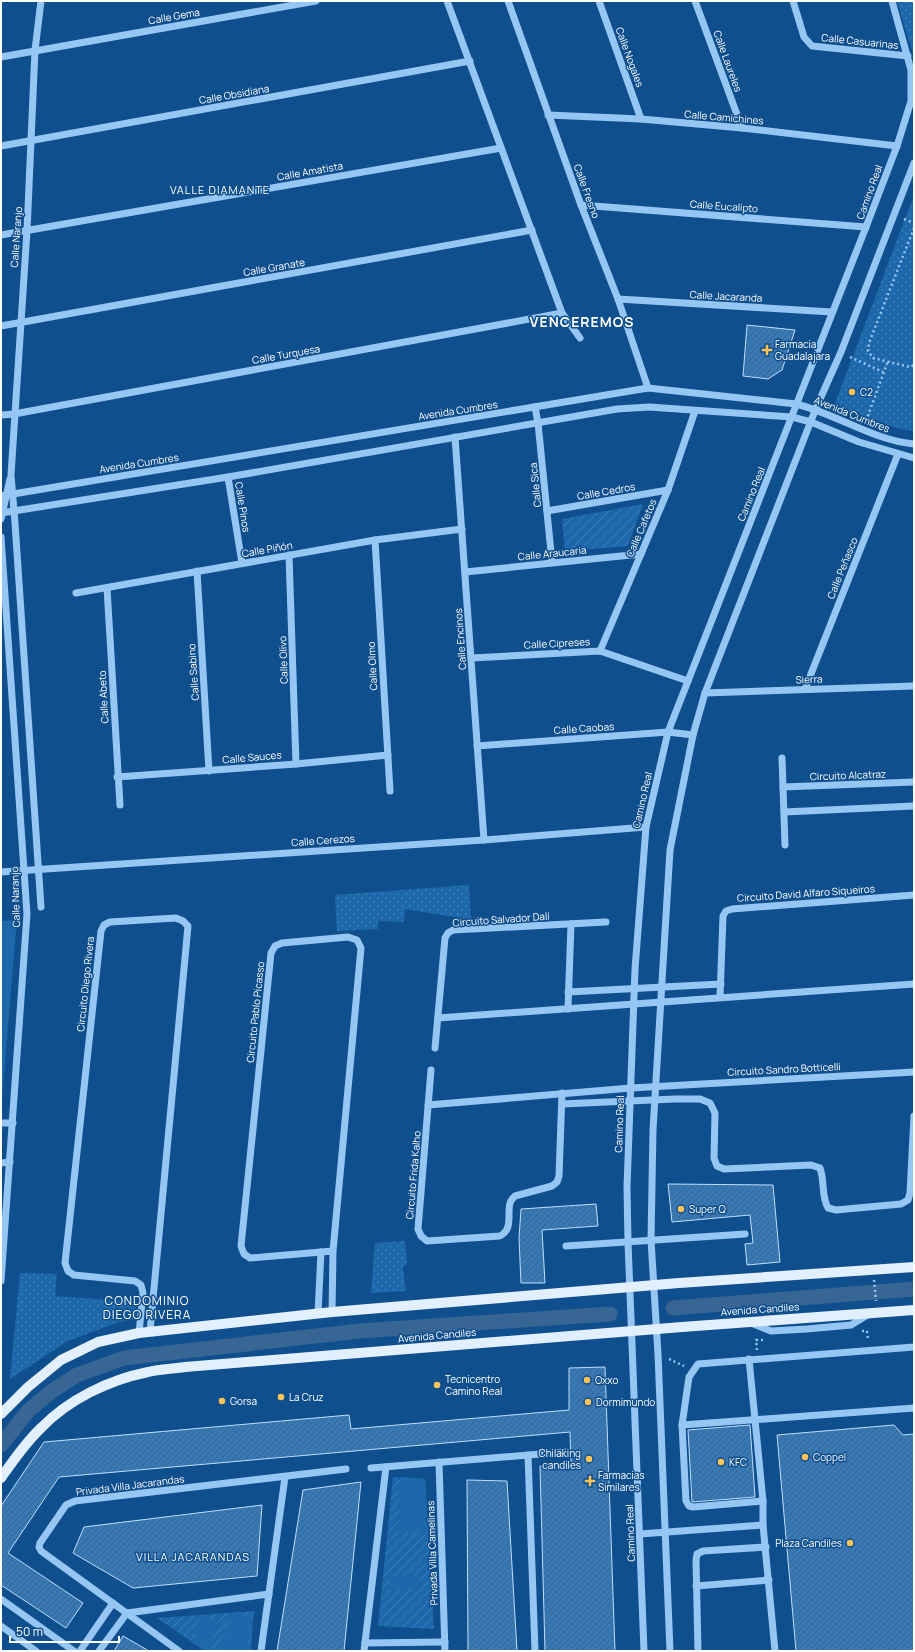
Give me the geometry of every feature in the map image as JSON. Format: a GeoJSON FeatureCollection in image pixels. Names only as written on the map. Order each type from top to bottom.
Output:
{"type":"FeatureCollection","features":[{"type":"Feature","properties":{"kind":"main road"},"geometry":{"type":"LineString","coordinates":[[1,1414],[28,1387],[61,1360],[98,1342],[150,1331],[318,1313],[654,1285],[914,1267]]}},
{"type":"Feature","properties":{"kind":"main road","name":"Avenida Candiles"},"geometry":{"type":"LineString","coordinates":[[1,1478],[22,1449],[41,1427],[65,1408],[90,1393],[113,1382],[148,1372],[185,1367],[914,1310]]}},
{"type":"Feature","properties":{"kind":"street","name":"Calle Naranjo"},"geometry":{"type":"LineString","coordinates":[[1,515],[11,475],[27,231],[35,50],[41,1]]}},
{"type":"Feature","properties":{"kind":"street","name":"Calle Gema"},"geometry":{"type":"LineString","coordinates":[[1,57],[316,1]]}},
{"type":"Feature","properties":{"kind":"street"},"geometry":{"type":"LineString","coordinates":[[447,1],[562,313],[580,338]]}},
{"type":"Feature","properties":{"kind":"street","name":"Calle Fresno"},"geometry":{"type":"LineString","coordinates":[[508,1],[581,205],[618,299],[648,388]]}},
{"type":"Feature","properties":{"kind":"street","name":"Calle Nogales"},"geometry":{"type":"LineString","coordinates":[[599,1],[641,119]]}},
{"type":"Feature","properties":{"kind":"street","name":"Calle Laureles"},"geometry":{"type":"LineString","coordinates":[[695,1],[742,128]]}},
{"type":"Feature","properties":{"kind":"street","name":"Calle Casuarinas"},"geometry":{"type":"LineString","coordinates":[[793,1],[804,37],[812,46],[908,56]]}},
{"type":"Feature","properties":{"kind":"street","name":"Camino Real"},"geometry":{"type":"LineString","coordinates":[[644,1651],[627,1187],[634,988],[643,848],[646,827],[668,732],[866,227],[897,146],[911,101],[911,70],[892,1]]}},
{"type":"Feature","properties":{"kind":"street","name":"Calle Obsidiana"},"geometry":{"type":"LineString","coordinates":[[1,146],[470,61]]}},
{"type":"Feature","properties":{"kind":"street","name":"Calle Camichines"},"geometry":{"type":"LineString","coordinates":[[548,114],[641,119],[742,128],[897,146]]}},
{"type":"Feature","properties":{"kind":"street","name":"Calle Amatista"},"geometry":{"type":"LineString","coordinates":[[1,235],[501,148]]}},
{"type":"Feature","properties":{"kind":"street"},"geometry":{"type":"LineString","coordinates":[[670,1651],[652,1240],[651,1186],[655,1087],[670,850],[693,735],[705,693],[816,408],[841,352],[914,163]]}},
{"type":"Feature","properties":{"kind":"street","name":"Calle Eucalipto"},"geometry":{"type":"LineString","coordinates":[[581,205],[866,227]]}},
{"type":"Feature","properties":{"kind":"street","name":"Calle Granate"},"geometry":{"type":"LineString","coordinates":[[1,326],[532,230]]}},
{"type":"Feature","properties":{"kind":"street","name":"Calle Jacaranda"},"geometry":{"type":"LineString","coordinates":[[618,299],[832,312]]}},
{"type":"Feature","properties":{"kind":"street","name":"Calle Turquesa"},"geometry":{"type":"LineString","coordinates":[[1,415],[14,414],[562,313]]}},
{"type":"Feature","properties":{"kind":"street","name":"Avenida Cumbres"},"geometry":{"type":"LineString","coordinates":[[6,495],[648,388],[796,404],[816,408],[862,430],[900,443],[914,444]]}},
{"type":"Feature","properties":{"kind":"street"},"geometry":{"type":"LineString","coordinates":[[1,515],[617,409],[650,406],[695,411],[792,417],[811,422],[859,442],[914,458]]}},
{"type":"Feature","properties":{"kind":"street","name":"Calle Sica"},"geometry":{"type":"LineString","coordinates":[[535,407],[538,423],[552,562]]}},
{"type":"Feature","properties":{"kind":"street","name":"Calle Cafetos"},"geometry":{"type":"LineString","coordinates":[[600,651],[668,490],[695,411]]}},
{"type":"Feature","properties":{"kind":"street","name":"Calle Encinos"},"geometry":{"type":"LineString","coordinates":[[455,437],[484,840]]}},
{"type":"Feature","properties":{"kind":"street","name":"Calle Peñasco"},"geometry":{"type":"LineString","coordinates":[[805,689],[898,454]]}},
{"type":"Feature","properties":{"kind":"street","name":"Calle Pinos"},"geometry":{"type":"LineString","coordinates":[[228,477],[242,563]]}},
{"type":"Feature","properties":{"kind":"street","name":"Calle Cedros"},"geometry":{"type":"LineString","coordinates":[[547,511],[668,490]]}},
{"type":"Feature","properties":{"kind":"street","name":"Calle Naranjo"},"geometry":{"type":"LineString","coordinates":[[6,495],[14,512],[40,870],[41,907]]}},
{"type":"Feature","properties":{"kind":"street","name":"Calle Piñón"},"geometry":{"type":"LineString","coordinates":[[76,593],[289,554],[375,540],[462,529]]}},
{"type":"Feature","properties":{"kind":"street","name":"Calle Naranjo"},"geometry":{"type":"LineString","coordinates":[[1,537],[27,914],[1,1281]]}},
{"type":"Feature","properties":{"kind":"street","name":"Calle Olmo"},"geometry":{"type":"LineString","coordinates":[[375,540],[390,791]]}},
{"type":"Feature","properties":{"kind":"street","name":"Calle Olivo"},"geometry":{"type":"LineString","coordinates":[[289,554],[296,764]]}},
{"type":"Feature","properties":{"kind":"street","name":"Calle Araucaria"},"geometry":{"type":"LineString","coordinates":[[465,572],[641,554]]}},
{"type":"Feature","properties":{"kind":"street","name":"Calle Sabino"},"geometry":{"type":"LineString","coordinates":[[197,572],[209,771]]}},
{"type":"Feature","properties":{"kind":"street","name":"Calle Abeto"},"geometry":{"type":"LineString","coordinates":[[107,588],[120,805]]}},
{"type":"Feature","properties":{"kind":"street","name":"Calle Cipreses"},"geometry":{"type":"LineString","coordinates":[[471,658],[600,651],[688,681]]}},
{"type":"Feature","properties":{"kind":"street","name":"Sierra"},"geometry":{"type":"LineString","coordinates":[[705,693],[914,686]]}},
{"type":"Feature","properties":{"kind":"street","name":"Calle Caobas"},"geometry":{"type":"LineString","coordinates":[[477,746],[668,732],[693,735]]}},
{"type":"Feature","properties":{"kind":"street","name":"Calle Sauces"},"geometry":{"type":"LineString","coordinates":[[118,777],[296,764],[388,755]]}},
{"type":"Feature","properties":{"kind":"street"},"geometry":{"type":"LineString","coordinates":[[782,758],[785,845]]}},
{"type":"Feature","properties":{"kind":"street","name":"Circuito Alcatraz"},"geometry":{"type":"LineString","coordinates":[[783,788],[914,782]]}},
{"type":"Feature","properties":{"kind":"street"},"geometry":{"type":"LineString","coordinates":[[784,812],[914,806]]}},
{"type":"Feature","properties":{"kind":"street","name":"Calle Cerezos"},"geometry":{"type":"LineString","coordinates":[[1,872],[484,840],[646,827]]}},
{"type":"Feature","properties":{"kind":"street","name":"Circuito David Alfaro Siqueiros"},"geometry":{"type":"LineString","coordinates":[[720,998],[723,916],[726,911],[732,909],[914,895]]}},
{"type":"Feature","properties":{"kind":"street","name":"Circuito Diego Rivera"},"geometry":{"type":"LineString","coordinates":[[139,1333],[143,1293],[141,1285],[135,1281],[129,1280],[74,1275],[68,1271],[65,1263],[101,931],[104,925],[110,922],[176,918],[183,921],[188,926],[150,1331]]}},
{"type":"Feature","properties":{"kind":"street","name":"Circuito Salvador Dalí"},"geometry":{"type":"LineString","coordinates":[[435,1048],[445,938],[448,933],[453,930],[606,922]]}},
{"type":"Feature","properties":{"kind":"street"},"geometry":{"type":"LineString","coordinates":[[568,1008],[571,924]]}},
{"type":"Feature","properties":{"kind":"street","name":"Circuito Pablo Picasso"},"geometry":{"type":"LineString","coordinates":[[332,1312],[333,1251],[361,948],[356,940],[348,937],[282,943],[275,946],[271,953],[241,1246],[244,1254],[250,1258],[333,1251]]}},
{"type":"Feature","properties":{"kind":"street"},"geometry":{"type":"LineString","coordinates":[[568,992],[720,984]]}},
{"type":"Feature","properties":{"kind":"street"},"geometry":{"type":"LineString","coordinates":[[438,1018],[914,984]]}},
{"type":"Feature","properties":{"kind":"street","name":"Circuito Frida Kalho"},"geometry":{"type":"LineString","coordinates":[[431,1070],[418,1229],[421,1236],[427,1241],[500,1236],[506,1233],[508,1228],[510,1202],[512,1198],[552,1186],[557,1182],[559,1176],[562,1093]]}},
{"type":"Feature","properties":{"kind":"street","name":"Circuito Sandro Botticelli"},"geometry":{"type":"LineString","coordinates":[[655,1087],[914,1072]]}},
{"type":"Feature","properties":{"kind":"street"},"geometry":{"type":"LineString","coordinates":[[428,1105],[562,1093],[655,1087]]}},
{"type":"Feature","properties":{"kind":"street"},"geometry":{"type":"LineString","coordinates":[[562,1104],[700,1099],[710,1103],[715,1113],[714,1158],[717,1166],[724,1169],[812,1165],[820,1168],[823,1176],[824,1200],[828,1208],[836,1210],[901,1204],[908,1200],[910,1193],[914,1116]]}},
{"type":"Feature","properties":{"kind":"street"},"geometry":{"type":"LineString","coordinates":[[1,1123],[13,1123]]}},
{"type":"Feature","properties":{"kind":"street"},"geometry":{"type":"LineString","coordinates":[[1,1163],[10,1162]]}},
{"type":"Feature","properties":{"kind":"street"},"geometry":{"type":"LineString","coordinates":[[566,1246],[745,1234]]}},
{"type":"Feature","properties":{"kind":"street"},"geometry":{"type":"LineString","coordinates":[[318,1313],[321,1252]]}},
{"type":"Feature","properties":{"kind":"street"},"geometry":{"type":"LineString","coordinates":[[763,1502],[689,1506],[686,1501],[682,1425],[689,1377],[698,1364],[914,1347]]}},
{"type":"Feature","properties":{"kind":"street"},"geometry":{"type":"LineString","coordinates":[[749,1360],[763,1502],[763,1525],[775,1651]]}},
{"type":"Feature","properties":{"kind":"street"},"geometry":{"type":"LineString","coordinates":[[682,1425],[914,1408]]}},
{"type":"Feature","properties":{"kind":"street"},"geometry":{"type":"LineString","coordinates":[[371,1468],[565,1452]]}},
{"type":"Feature","properties":{"kind":"street"},"geometry":{"type":"LineString","coordinates":[[528,1454],[535,1651]]}},
{"type":"Feature","properties":{"kind":"street","name":"Privada Villa Camelinas"},"geometry":{"type":"LineString","coordinates":[[439,1462],[445,1651]]}},
{"type":"Feature","properties":{"kind":"street"},"geometry":{"type":"LineString","coordinates":[[364,1651],[386,1466]]}},
{"type":"Feature","properties":{"kind":"street","name":"Privada Villa Jacarandas"},"geometry":{"type":"LineString","coordinates":[[179,1651],[44,1554],[39,1547],[40,1542],[66,1505],[70,1502],[346,1469]]}},
{"type":"Feature","properties":{"kind":"street"},"geometry":{"type":"LineString","coordinates":[[261,1651],[285,1477]]}},
{"type":"Feature","properties":{"kind":"street"},"geometry":{"type":"LineString","coordinates":[[640,1534],[763,1525]]}},
{"type":"Feature","properties":{"kind":"street"},"geometry":{"type":"LineString","coordinates":[[698,1651],[696,1586],[697,1554],[703,1551],[766,1547]]}},
{"type":"Feature","properties":{"kind":"street"},"geometry":{"type":"LineString","coordinates":[[696,1586],[769,1580]]}},
{"type":"Feature","properties":{"kind":"street"},"geometry":{"type":"LineString","coordinates":[[99,1651],[127,1613],[269,1594]]}},
{"type":"Feature","properties":{"kind":"street"},"geometry":{"type":"LineString","coordinates":[[1,1599],[74,1651]]}},
{"type":"Feature","properties":{"kind":"street"},"geometry":{"type":"LineString","coordinates":[[80,1651],[113,1603]]}},
{"type":"Feature","properties":{"kind":"street"},"geometry":{"type":"LineString","coordinates":[[1,1626],[36,1651]]}},
{"type":"Feature","properties":{"kind":"street"},"geometry":{"type":"LineString","coordinates":[[365,1643],[445,1642]]}},
{"type":"Feature","properties":{"kind":"path"},"geometry":{"type":"LineString","coordinates":[[914,228],[869,344],[868,351],[873,358],[910,367],[914,365]]}},
{"type":"Feature","properties":{"kind":"path"},"geometry":{"type":"LineString","coordinates":[[841,352],[883,372]]}},
{"type":"Feature","properties":{"kind":"path"},"geometry":{"type":"LineString","coordinates":[[862,430],[888,361]]}},
{"type":"Feature","properties":{"kind":"path"},"geometry":{"type":"LineString","coordinates":[[874,1273],[876,1302]]}},
{"type":"Feature","properties":{"kind":"path"},"geometry":{"type":"LineString","coordinates":[[658,1354],[693,1370]]}},
{"type":"Feature","properties":{"kind":"shaded area"},"geometry":{"type":"Polygon","coordinates":[[[897,1],[914,1],[914,57],[897,1]]]}},
{"type":"Feature","properties":{"kind":"shaded area"},"geometry":{"type":"Polygon","coordinates":[[[914,195],[914,431],[900,429],[834,406],[914,195]]]}},
{"type":"Feature","properties":{"kind":"shaded area"},"geometry":{"type":"Polygon","coordinates":[[[643,504],[628,546],[565,551],[562,519],[643,504]]]}},
{"type":"Feature","properties":{"kind":"shaded area"},"geometry":{"type":"Polygon","coordinates":[[[469,885],[471,920],[405,909],[404,922],[378,921],[378,929],[337,931],[335,895],[469,885]]]}},
{"type":"Feature","properties":{"kind":"shaded area"},"geometry":{"type":"Polygon","coordinates":[[[17,920],[2,1099],[1,1111],[1,921],[17,920]]]}},
{"type":"Feature","properties":{"kind":"shaded area"},"geometry":{"type":"Polygon","coordinates":[[[405,1241],[407,1265],[403,1266],[406,1291],[371,1293],[375,1243],[405,1241]]]}},
{"type":"Feature","properties":{"kind":"shaded area"},"geometry":{"type":"Polygon","coordinates":[[[20,1273],[57,1274],[55,1296],[136,1302],[136,1319],[119,1322],[68,1341],[10,1379],[20,1273]]]}},
{"type":"Feature","properties":{"kind":"shaded area"},"geometry":{"type":"Polygon","coordinates":[[[393,1477],[425,1479],[434,1629],[378,1626],[393,1477]]]}},
{"type":"Feature","properties":{"kind":"shaded area"},"geometry":{"type":"Polygon","coordinates":[[[400,1477],[425,1479],[428,1532],[399,1532],[400,1477]]]}},
{"type":"Feature","properties":{"kind":"shaded area"},"geometry":{"type":"Polygon","coordinates":[[[419,1575],[419,1588],[391,1591],[388,1577],[419,1575]]]}},
{"type":"Feature","properties":{"kind":"shaded area"},"geometry":{"type":"Polygon","coordinates":[[[255,1611],[253,1618],[251,1651],[205,1651],[157,1618],[255,1611]]]}},
{"type":"Feature","properties":{"kind":"shaded area"},"geometry":{"type":"Polygon","coordinates":[[[230,1613],[253,1618],[246,1651],[222,1649],[230,1613]]]}},
{"type":"Feature","properties":{"kind":"shaded area"},"geometry":{"type":"Polygon","coordinates":[[[201,1616],[218,1621],[210,1648],[193,1643],[201,1616]]]}},
{"type":"Feature","properties":{"kind":"building","name":"Farmacia Guadalajara"},"geometry":{"type":"Polygon","coordinates":[[[747,325],[795,330],[782,370],[768,379],[743,376],[747,325]]]}},
{"type":"Feature","properties":{"kind":"building"},"geometry":{"type":"Polygon","coordinates":[[[668,1184],[773,1185],[780,1262],[747,1265],[745,1244],[753,1243],[750,1215],[672,1222],[668,1184]]]}},
{"type":"Feature","properties":{"kind":"building"},"geometry":{"type":"Polygon","coordinates":[[[596,1204],[598,1226],[542,1230],[545,1283],[521,1283],[519,1238],[521,1209],[596,1204]]]}},
{"type":"Feature","properties":{"kind":"building"},"geometry":{"type":"Polygon","coordinates":[[[605,1367],[615,1651],[545,1651],[540,1466],[571,1465],[570,1432],[59,1477],[8,1553],[83,1603],[66,1628],[1,1585],[1,1506],[44,1442],[349,1415],[351,1429],[569,1410],[569,1368],[605,1367]]]}},
{"type":"Feature","properties":{"kind":"building","name":"KFC"},"geometry":{"type":"Polygon","coordinates":[[[750,1425],[755,1497],[692,1502],[688,1430],[750,1425]]]}},
{"type":"Feature","properties":{"kind":"building","name":"Plaza Candiles"},"geometry":{"type":"Polygon","coordinates":[[[894,1425],[903,1435],[914,1434],[914,1651],[796,1651],[777,1435],[894,1425]]]}},
{"type":"Feature","properties":{"kind":"building"},"geometry":{"type":"Polygon","coordinates":[[[467,1480],[507,1481],[517,1651],[468,1651],[467,1480]]]}},
{"type":"Feature","properties":{"kind":"building"},"geometry":{"type":"Polygon","coordinates":[[[361,1482],[344,1651],[277,1651],[303,1490],[361,1482]]]}},
{"type":"Feature","properties":{"kind":"building"},"geometry":{"type":"Polygon","coordinates":[[[262,1505],[257,1576],[133,1588],[73,1553],[84,1527],[262,1505]]]}},
{"type":"Feature","properties":{"kind":"building"},"geometry":{"type":"Polygon","coordinates":[[[123,1636],[149,1651],[114,1651],[123,1636]]]}},
{"type":"Feature","properties":{"kind":"waterway"},"geometry":{"type":"LineString","coordinates":[[673,1308],[914,1289]]}},
{"type":"Feature","properties":{"kind":"waterway"},"geometry":{"type":"LineString","coordinates":[[1,1445],[28,1411],[52,1391],[77,1375],[124,1358],[359,1331],[610,1314]]}},
{"type":"Feature","properties":{"kind":"place","name":"Farmacia Guadalajara"},"geometry":{"type":"Point","coordinates":[767,350]}},
{"type":"Feature","properties":{"kind":"place","name":"C2"},"geometry":{"type":"Point","coordinates":[852,392]}},
{"type":"Feature","properties":{"kind":"place","name":"Super Q"},"geometry":{"type":"Point","coordinates":[681,1209]}},
{"type":"Feature","properties":{"kind":"place","name":"Oxxo"},"geometry":{"type":"Point","coordinates":[587,1380]}},
{"type":"Feature","properties":{"kind":"place","name":"Tecnicentro Camino Real"},"geometry":{"type":"Point","coordinates":[437,1385]}},
{"type":"Feature","properties":{"kind":"place","name":"La Cruz"},"geometry":{"type":"Point","coordinates":[281,1397]}},
{"type":"Feature","properties":{"kind":"place","name":"Gorsa"},"geometry":{"type":"Point","coordinates":[222,1401]}},
{"type":"Feature","properties":{"kind":"place","name":"Dormimundo"},"geometry":{"type":"Point","coordinates":[588,1402]}},
{"type":"Feature","properties":{"kind":"place","name":"Coppel"},"geometry":{"type":"Point","coordinates":[805,1457]}},
{"type":"Feature","properties":{"kind":"place","name":"Chilaking candiles"},"geometry":{"type":"Point","coordinates":[589,1459]}},
{"type":"Feature","properties":{"kind":"place","name":"KFC"},"geometry":{"type":"Point","coordinates":[721,1462]}},
{"type":"Feature","properties":{"kind":"place","name":"Farmacias Similares"},"geometry":{"type":"Point","coordinates":[590,1481]}},
{"type":"Feature","properties":{"kind":"place","name":"Plaza Candiles"},"geometry":{"type":"Point","coordinates":[850,1543]}},
{"type":"Feature","properties":{"kind":"district","name":"VALLE DIAMANTE"},"geometry":{"type":"Point","coordinates":[220,189]}},
{"type":"Feature","properties":{"kind":"district","name":"VENCEREMOS"},"geometry":{"type":"Point","coordinates":[582,321]}},
{"type":"Feature","properties":{"kind":"district","name":"CONDOMINIO DIEGO RIVERA"},"geometry":{"type":"Point","coordinates":[147,1307]}},
{"type":"Feature","properties":{"kind":"district","name":"VILLA JACARANDAS"},"geometry":{"type":"Point","coordinates":[193,1556]}}]}
